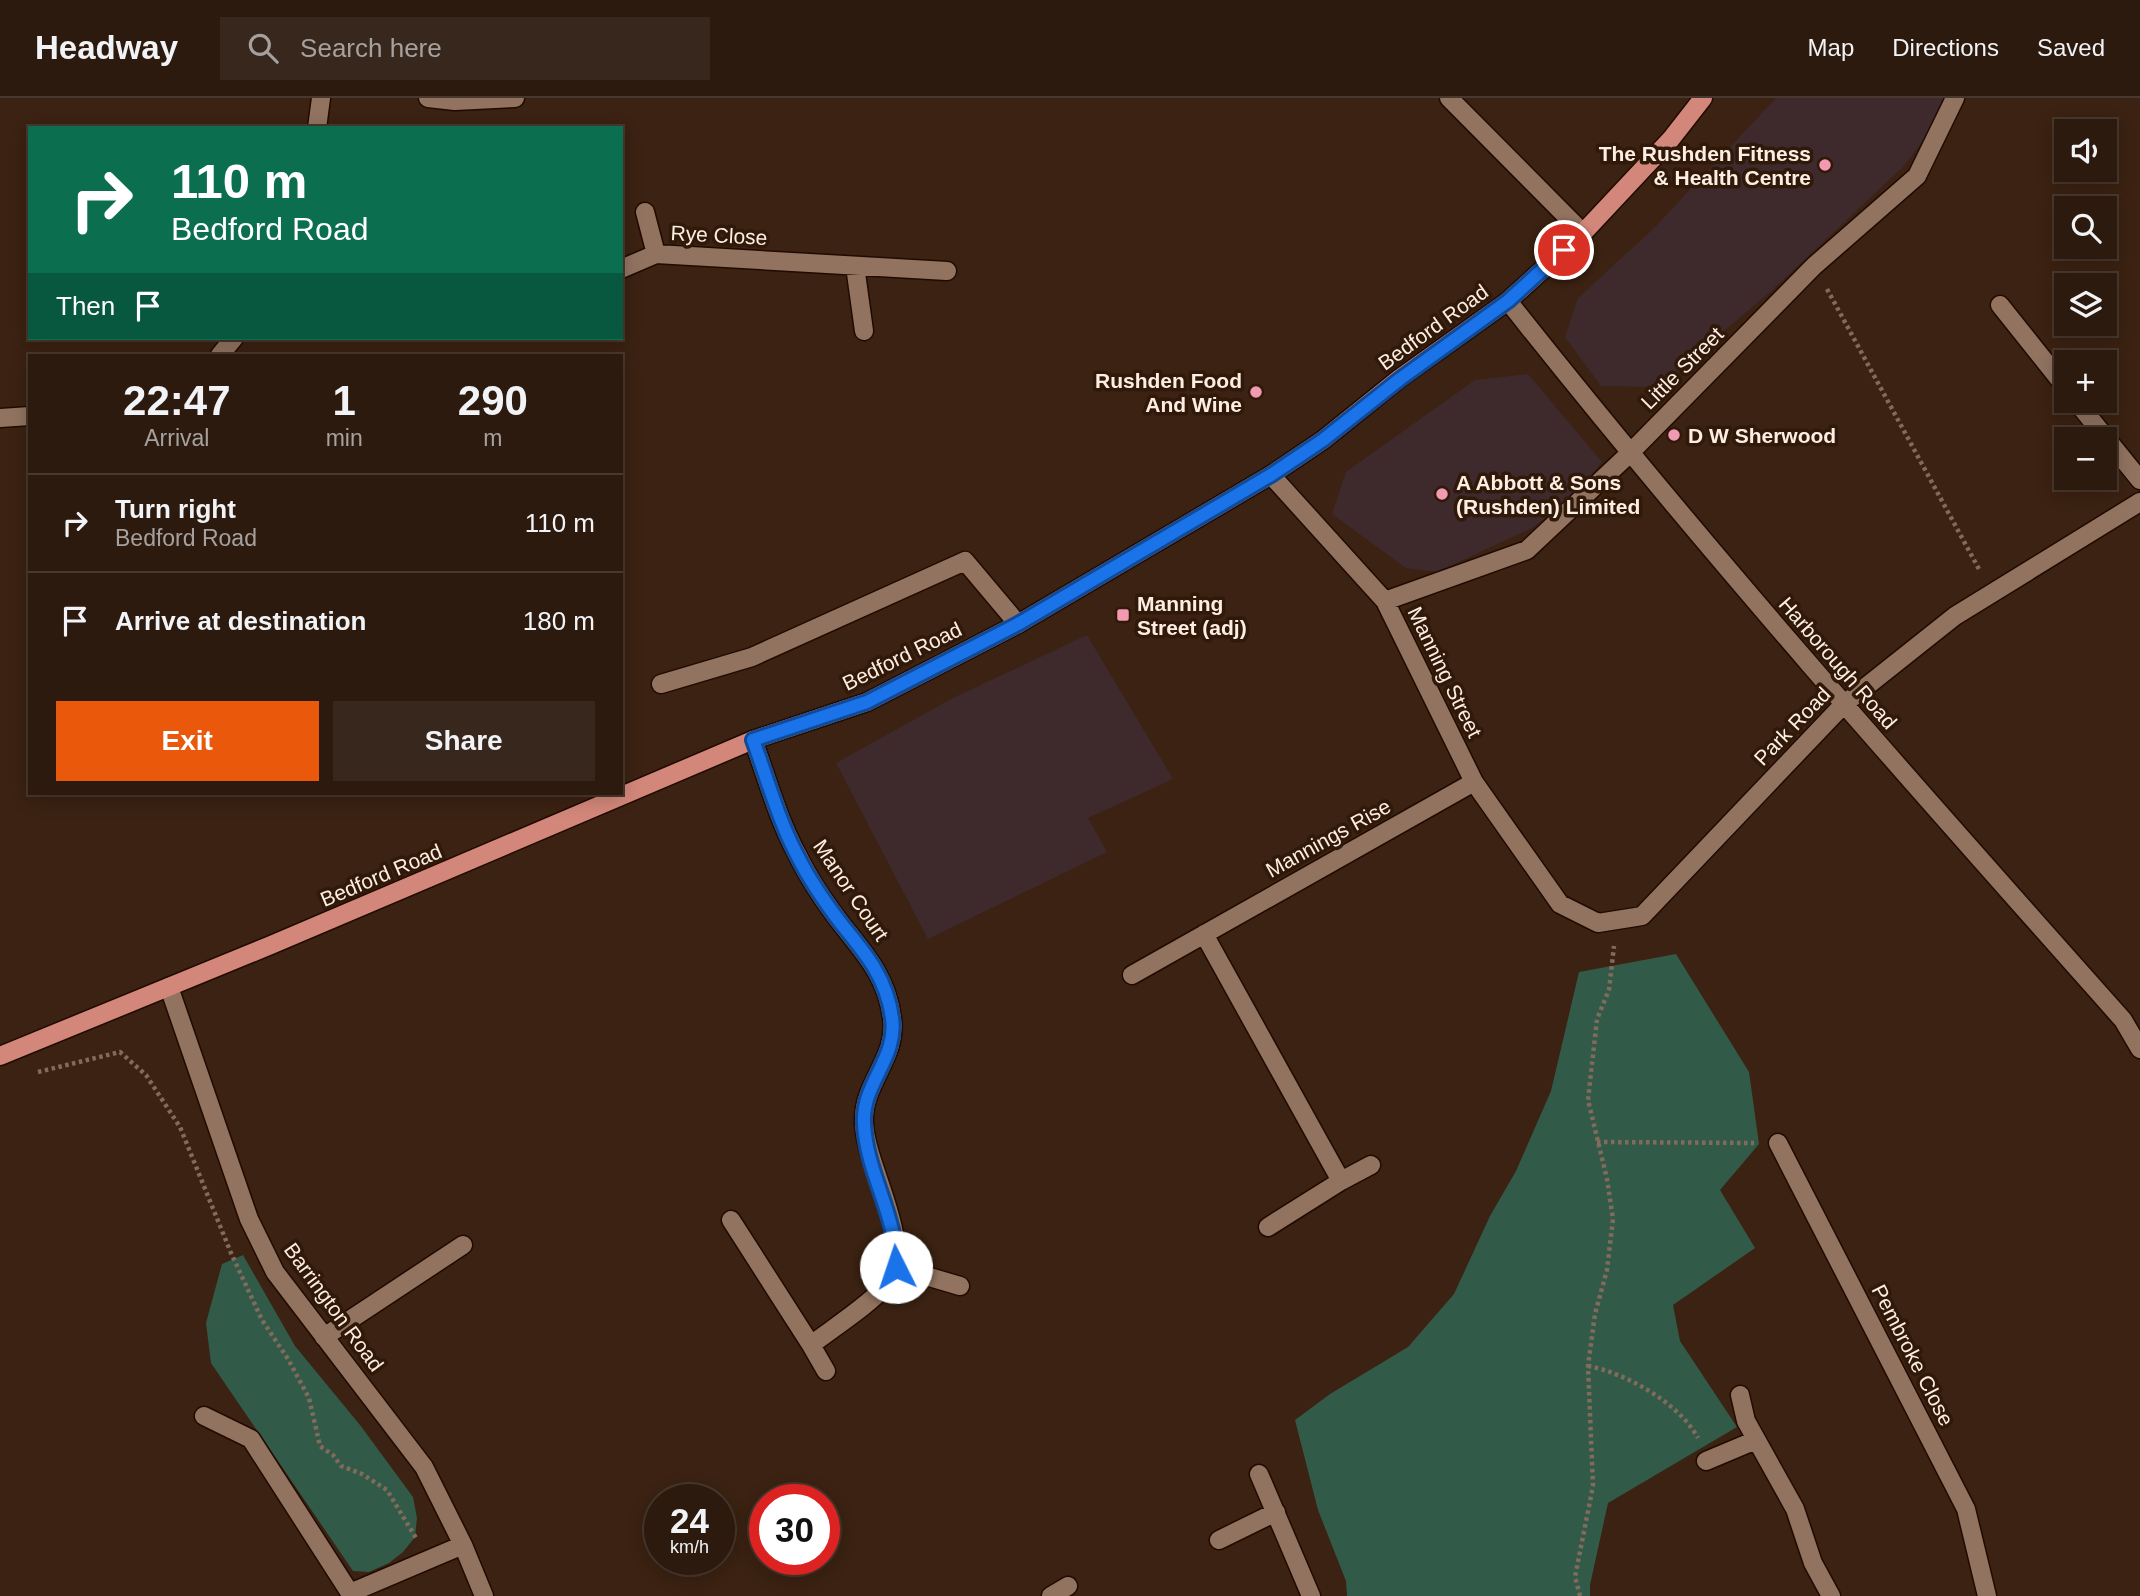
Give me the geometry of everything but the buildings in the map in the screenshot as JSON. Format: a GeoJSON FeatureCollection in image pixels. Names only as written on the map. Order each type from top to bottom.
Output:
{"type":"FeatureCollection","features":[{"type":"Feature","properties":{"kind":"main road","name":"Bedford Road"},"geometry":{"type":"LineString","coordinates":[[0,1056],[753,740],[867,702],[1018,624],[1271,475],[1323,440],[1400,379],[1508,301],[1583,233],[1671,139],[1703,98]]}},
{"type":"Feature","properties":{"kind":"street"},"geometry":{"type":"LineString","coordinates":[[317,126],[321,98]]}},
{"type":"Feature","properties":{"kind":"street"},"geometry":{"type":"LineString","coordinates":[[428,98],[454,101],[515,98]]}},
{"type":"Feature","properties":{"kind":"street"},"geometry":{"type":"LineString","coordinates":[[1449,98],[1583,233]]}},
{"type":"Feature","properties":{"kind":"street","name":"Little Street"},"geometry":{"type":"LineString","coordinates":[[1385,601],[1527,550],[1629,454],[1814,266],[1917,176],[1955,98]]}},
{"type":"Feature","properties":{"kind":"street","name":"Rye Close"},"geometry":{"type":"LineString","coordinates":[[645,212],[656,254]]}},
{"type":"Feature","properties":{"kind":"street","name":"Rye Close"},"geometry":{"type":"LineString","coordinates":[[623,268],[656,254],[947,271]]}},
{"type":"Feature","properties":{"kind":"street"},"geometry":{"type":"LineString","coordinates":[[855,266],[864,331]]}},
{"type":"Feature","properties":{"kind":"street","name":"Harborough Road"},"geometry":{"type":"LineString","coordinates":[[1508,301],[1629,454],[1843,705],[2123,1020],[2140,1049]]}},
{"type":"Feature","properties":{"kind":"street"},"geometry":{"type":"LineString","coordinates":[[2000,305],[2054,373]]}},
{"type":"Feature","properties":{"kind":"street"},"geometry":{"type":"LineString","coordinates":[[221,354],[232,340]]}},
{"type":"Feature","properties":{"kind":"street"},"geometry":{"type":"LineString","coordinates":[[2086,413],[2140,480]]}},
{"type":"Feature","properties":{"kind":"street"},"geometry":{"type":"LineString","coordinates":[[0,418],[28,416]]}},
{"type":"Feature","properties":{"kind":"street","name":"Manning Street"},"geometry":{"type":"LineString","coordinates":[[1271,475],[1385,601],[1474,782],[1560,904]]}},
{"type":"Feature","properties":{"kind":"street","name":"Park Road"},"geometry":{"type":"LineString","coordinates":[[1560,904],[1598,923],[1642,916],[1843,705],[1955,616],[2140,502]]}},
{"type":"Feature","properties":{"kind":"street"},"geometry":{"type":"LineString","coordinates":[[661,684],[752,657],[965,561],[1018,624]]}},
{"type":"Feature","properties":{"kind":"street","name":"Manor Court"},"geometry":{"type":"LineString","coordinates":[[753,740],[795,852],[842,925],[868,955],[884,987],[892,1017],[893,1042],[883,1066],[875,1076],[864,1122],[869,1156],[897,1248],[896,1267]]}},
{"type":"Feature","properties":{"kind":"street","name":"Mannings Rise"},"geometry":{"type":"LineString","coordinates":[[1132,975],[1474,782]]}},
{"type":"Feature","properties":{"kind":"street"},"geometry":{"type":"LineString","coordinates":[[1204,934],[1341,1181]]}},
{"type":"Feature","properties":{"kind":"street","name":"Barrington Road"},"geometry":{"type":"LineString","coordinates":[[169,987],[249,1219],[275,1272],[424,1467],[463,1545],[484,1596]]}},
{"type":"Feature","properties":{"kind":"street","name":"Pembroke Close"},"geometry":{"type":"LineString","coordinates":[[1778,1143],[1966,1509],[1987,1596]]}},
{"type":"Feature","properties":{"kind":"street"},"geometry":{"type":"LineString","coordinates":[[1268,1227],[1370,1165]]}},
{"type":"Feature","properties":{"kind":"street"},"geometry":{"type":"LineString","coordinates":[[731,1220],[826,1371]]}},
{"type":"Feature","properties":{"kind":"street"},"geometry":{"type":"LineString","coordinates":[[324,1337],[463,1245]]}},
{"type":"Feature","properties":{"kind":"street"},"geometry":{"type":"LineString","coordinates":[[811,1345],[885,1286],[896,1267],[960,1286]]}},
{"type":"Feature","properties":{"kind":"street"},"geometry":{"type":"LineString","coordinates":[[1740,1395],[1746,1421],[1795,1509],[1813,1563],[1831,1596]]}},
{"type":"Feature","properties":{"kind":"street"},"geometry":{"type":"LineString","coordinates":[[204,1416],[251,1439],[347,1594],[463,1545]]}},
{"type":"Feature","properties":{"kind":"street"},"geometry":{"type":"LineString","coordinates":[[1706,1461],[1756,1440]]}},
{"type":"Feature","properties":{"kind":"street"},"geometry":{"type":"LineString","coordinates":[[1259,1474],[1311,1596]]}},
{"type":"Feature","properties":{"kind":"street"},"geometry":{"type":"LineString","coordinates":[[1219,1540],[1276,1512]]}},
{"type":"Feature","properties":{"kind":"street"},"geometry":{"type":"LineString","coordinates":[[1051,1596],[1068,1586]]}},
{"type":"Feature","properties":{"kind":"path"},"geometry":{"type":"LineString","coordinates":[[1814,266],[1993,593]]}},
{"type":"Feature","properties":{"kind":"path"},"geometry":{"type":"LineString","coordinates":[[1580,1596],[1575,1577],[1593,1486],[1588,1366],[1595,1314],[1607,1270],[1613,1219],[1607,1179],[1588,1100],[1597,1019],[1609,989],[1615,920]]}},
{"type":"Feature","properties":{"kind":"path"},"geometry":{"type":"LineString","coordinates":[[27,1075],[120,1052],[146,1075],[180,1127],[252,1298],[309,1398],[320,1446],[333,1455],[341,1466],[362,1474],[387,1490],[413,1530],[426,1561]]}},
{"type":"Feature","properties":{"kind":"path"},"geometry":{"type":"LineString","coordinates":[[1597,1142],[1778,1143]]}},
{"type":"Feature","properties":{"kind":"path"},"geometry":{"type":"LineString","coordinates":[[1588,1366],[1611,1370],[1645,1388],[1686,1420],[1697,1435],[1706,1461]]}},
{"type":"Feature","properties":{"kind":"shaded area"},"geometry":{"type":"Polygon","coordinates":[[[1776,98],[1951,98],[1946,110],[1904,166],[1770,292],[1658,387],[1601,386],[1565,337],[1578,298],[1654,228],[1776,98]]]}},
{"type":"Feature","properties":{"kind":"shaded area"},"geometry":{"type":"Polygon","coordinates":[[[1528,374],[1602,462],[1575,495],[1532,528],[1437,572],[1406,568],[1332,514],[1346,472],[1475,380],[1528,374]]]}},
{"type":"Feature","properties":{"kind":"shaded area"},"geometry":{"type":"Polygon","coordinates":[[[1087,635],[1173,779],[1088,818],[1107,852],[928,939],[836,763],[953,698],[1087,635]]]}},
{"type":"Feature","properties":{"kind":"green space"},"geometry":{"type":"Polygon","coordinates":[[[1676,954],[1749,1072],[1759,1144],[1720,1190],[1755,1248],[1673,1305],[1680,1341],[1737,1427],[1608,1503],[1590,1596],[1347,1596],[1346,1581],[1318,1510],[1295,1420],[1330,1394],[1408,1347],[1454,1294],[1490,1216],[1516,1171],[1551,1091],[1579,972],[1676,954]]]}},
{"type":"Feature","properties":{"kind":"green space"},"geometry":{"type":"Polygon","coordinates":[[[243,1255],[295,1346],[360,1425],[413,1497],[417,1518],[415,1537],[403,1552],[389,1563],[369,1572],[353,1571],[211,1363],[206,1323],[222,1264],[243,1255]]]}},
{"type":"Feature","properties":{"kind":"place","name":"The Rushden Fitness & Health Centre"},"geometry":{"type":"Point","coordinates":[1825,165]}},
{"type":"Feature","properties":{"kind":"place","name":"Rushden Food And Wine"},"geometry":{"type":"Point","coordinates":[1256,392]}},
{"type":"Feature","properties":{"kind":"place","name":"D W Sherwood"},"geometry":{"type":"Point","coordinates":[1674,435]}},
{"type":"Feature","properties":{"kind":"place","name":"A Abbott & Sons (Rushden) Limited"},"geometry":{"type":"Point","coordinates":[1442,494]}},
{"type":"Feature","properties":{"kind":"place","name":"Manning Street (adj)"},"geometry":{"type":"Point","coordinates":[1123,615]}},
{"type":"Feature","properties":{"kind":"route"},"geometry":{"type":"LineString","coordinates":[[896,1267],[897,1248],[869,1156],[864,1122],[867,1098],[893,1042],[892,1017],[884,987],[868,955],[842,925],[795,852],[753,740],[867,702],[1018,624],[1271,475],[1323,440],[1400,379],[1508,301],[1564,250]]}}]}
